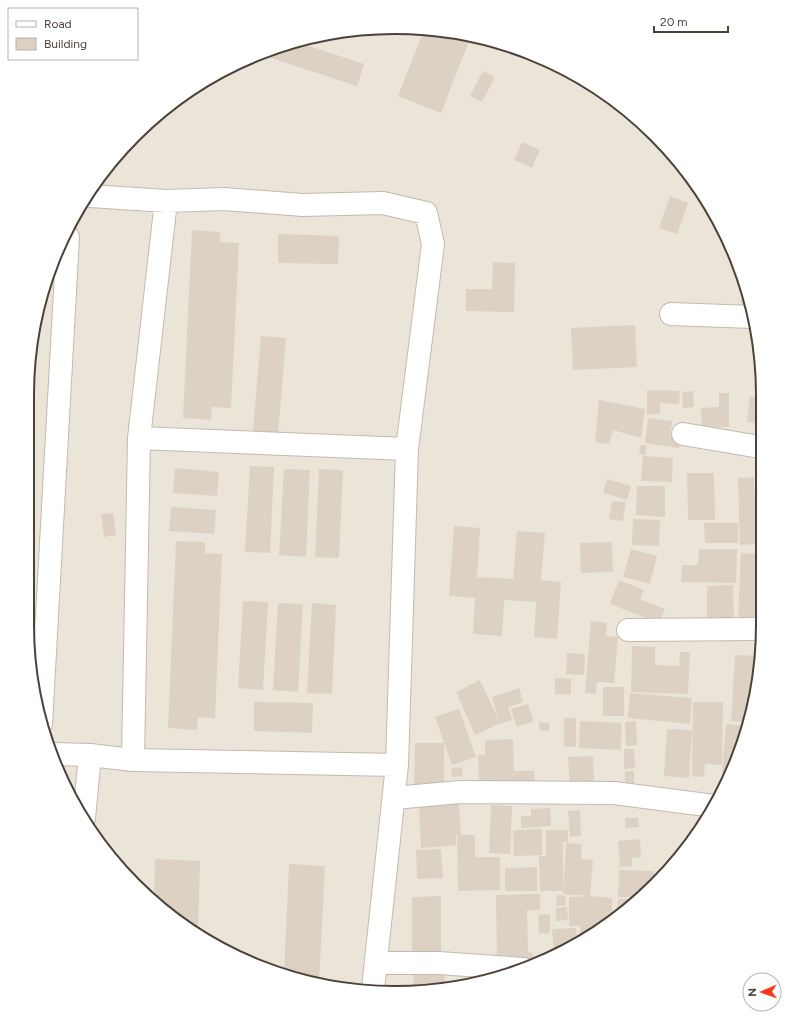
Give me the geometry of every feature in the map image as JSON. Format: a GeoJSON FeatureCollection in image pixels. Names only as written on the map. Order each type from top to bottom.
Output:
{"type":"FeatureCollection","features":[{"type":"Feature","properties":{"kind":"street"},"geometry":{"type":"LineString","coordinates":[[94,196],[166,201],[224,199],[303,205],[383,203],[426,213],[433,244],[407,450],[397,765],[373,985]]}},
{"type":"Feature","properties":{"kind":"street"},"geometry":{"type":"LineString","coordinates":[[133,760],[139,438],[166,201]]}},
{"type":"Feature","properties":{"kind":"street"},"geometry":{"type":"LineString","coordinates":[[42,701],[68,242]]}},
{"type":"Feature","properties":{"kind":"street"},"geometry":{"type":"LineString","coordinates":[[671,314],[747,317]]}},
{"type":"Feature","properties":{"kind":"street"},"geometry":{"type":"LineString","coordinates":[[683,434],[756,445]]}},
{"type":"Feature","properties":{"kind":"street"},"geometry":{"type":"LineString","coordinates":[[139,438],[407,450]]}},
{"type":"Feature","properties":{"kind":"street"},"geometry":{"type":"LineString","coordinates":[[628,630],[756,629]]}},
{"type":"Feature","properties":{"kind":"street"},"geometry":{"type":"LineString","coordinates":[[58,754],[90,755],[133,760],[397,765]]}},
{"type":"Feature","properties":{"kind":"street"},"geometry":{"type":"LineString","coordinates":[[85,810],[90,755]]}},
{"type":"Feature","properties":{"kind":"street"},"geometry":{"type":"LineString","coordinates":[[394,798],[460,792],[614,793],[708,805]]}},
{"type":"Feature","properties":{"kind":"street"},"geometry":{"type":"LineString","coordinates":[[376,963],[439,963],[508,968]]}},
{"type":"Feature","properties":{"kind":"shaded area"},"geometry":{"type":"Polygon","coordinates":[[[395,34],[442,37],[488,46],[511,53],[533,61],[576,82],[615,109],[633,124],[666,157],[681,175],[708,215],[729,257],[744,302],[753,348],[756,395],[756,625],[753,672],[744,718],[737,741],[729,763],[708,806],[681,845],[666,863],[633,896],[615,911],[576,938],[533,959],[488,974],[442,983],[395,986],[348,983],[302,974],[257,959],[214,938],[175,911],[140,880],[109,845],[82,806],[61,763],[46,718],[37,672],[34,625],[34,395],[37,348],[46,302],[61,257],[82,214],[95,194],[124,157],[140,140],[175,109],[194,95],[235,71],[257,61],[302,46],[348,37],[371,35],[395,34]]]}},
{"type":"Feature","properties":{"kind":"building"},"geometry":{"type":"Polygon","coordinates":[[[422,35],[469,42],[441,113],[398,96],[422,35]]]}},
{"type":"Feature","properties":{"kind":"building"},"geometry":{"type":"Polygon","coordinates":[[[306,45],[364,64],[357,86],[268,57],[306,45]]]}},
{"type":"Feature","properties":{"kind":"building"},"geometry":{"type":"Polygon","coordinates":[[[483,71],[495,77],[482,102],[470,96],[483,71]]]}},
{"type":"Feature","properties":{"kind":"building"},"geometry":{"type":"Polygon","coordinates":[[[522,142],[540,150],[532,168],[514,160],[522,142]]]}},
{"type":"Feature","properties":{"kind":"building"},"geometry":{"type":"Polygon","coordinates":[[[670,196],[688,203],[677,234],[659,228],[670,196]]]}},
{"type":"Feature","properties":{"kind":"building"},"geometry":{"type":"Polygon","coordinates":[[[192,230],[220,232],[220,242],[239,243],[231,408],[212,407],[211,420],[183,418],[192,230]]]}},
{"type":"Feature","properties":{"kind":"building"},"geometry":{"type":"Polygon","coordinates":[[[278,234],[339,236],[338,264],[278,263],[278,234]]]}},
{"type":"Feature","properties":{"kind":"building"},"geometry":{"type":"Polygon","coordinates":[[[493,262],[515,263],[514,312],[466,311],[466,289],[492,289],[493,262]]]}},
{"type":"Feature","properties":{"kind":"building"},"geometry":{"type":"Polygon","coordinates":[[[741,293],[746,313],[742,313],[741,293]]]}},
{"type":"Feature","properties":{"kind":"building"},"geometry":{"type":"Polygon","coordinates":[[[635,325],[637,367],[573,370],[571,328],[635,325]]]}},
{"type":"Feature","properties":{"kind":"building"},"geometry":{"type":"Polygon","coordinates":[[[261,336],[286,338],[278,434],[253,431],[261,336]]]}},
{"type":"Feature","properties":{"kind":"building"},"geometry":{"type":"Polygon","coordinates":[[[647,390],[680,391],[679,404],[660,403],[660,414],[647,414],[647,390]]]}},
{"type":"Feature","properties":{"kind":"building"},"geometry":{"type":"Polygon","coordinates":[[[693,391],[694,407],[683,408],[682,392],[693,391]]]}},
{"type":"Feature","properties":{"kind":"building"},"geometry":{"type":"Polygon","coordinates":[[[719,393],[729,393],[729,427],[702,428],[701,408],[719,407],[719,393]]]}},
{"type":"Feature","properties":{"kind":"building"},"geometry":{"type":"Polygon","coordinates":[[[750,396],[756,397],[756,423],[747,422],[750,396]]]}},
{"type":"Feature","properties":{"kind":"building"},"geometry":{"type":"Polygon","coordinates":[[[599,400],[645,409],[641,438],[613,430],[609,444],[595,442],[599,400]]]}},
{"type":"Feature","properties":{"kind":"building"},"geometry":{"type":"Polygon","coordinates":[[[648,418],[672,421],[670,436],[681,437],[679,448],[645,443],[648,418]]]}},
{"type":"Feature","properties":{"kind":"building"},"geometry":{"type":"Polygon","coordinates":[[[641,445],[647,446],[645,455],[639,454],[641,445]]]}},
{"type":"Feature","properties":{"kind":"building"},"geometry":{"type":"Polygon","coordinates":[[[643,456],[673,458],[672,482],[641,481],[643,456]]]}},
{"type":"Feature","properties":{"kind":"building"},"geometry":{"type":"Polygon","coordinates":[[[250,466],[274,467],[270,553],[245,552],[250,466]]]}},
{"type":"Feature","properties":{"kind":"building"},"geometry":{"type":"Polygon","coordinates":[[[175,468],[219,472],[217,496],[173,493],[175,468]]]}},
{"type":"Feature","properties":{"kind":"building"},"geometry":{"type":"Polygon","coordinates":[[[284,469],[310,470],[306,557],[279,555],[284,469]]]}},
{"type":"Feature","properties":{"kind":"building"},"geometry":{"type":"Polygon","coordinates":[[[319,469],[343,470],[339,558],[315,557],[319,469]]]}},
{"type":"Feature","properties":{"kind":"building"},"geometry":{"type":"Polygon","coordinates":[[[687,473],[714,473],[715,520],[688,520],[687,473]]]}},
{"type":"Feature","properties":{"kind":"building"},"geometry":{"type":"Polygon","coordinates":[[[754,477],[756,544],[740,545],[738,478],[754,477]]]}},
{"type":"Feature","properties":{"kind":"building"},"geometry":{"type":"Polygon","coordinates":[[[607,479],[631,486],[627,500],[603,493],[607,479]]]}},
{"type":"Feature","properties":{"kind":"building"},"geometry":{"type":"Polygon","coordinates":[[[637,486],[665,486],[665,517],[636,515],[637,486]]]}},
{"type":"Feature","properties":{"kind":"building"},"geometry":{"type":"Polygon","coordinates":[[[612,501],[626,502],[623,521],[609,519],[612,501]]]}},
{"type":"Feature","properties":{"kind":"building"},"geometry":{"type":"Polygon","coordinates":[[[171,507],[216,510],[214,534],[169,531],[171,507]]]}},
{"type":"Feature","properties":{"kind":"building"},"geometry":{"type":"Polygon","coordinates":[[[113,513],[116,535],[104,537],[101,514],[113,513]]]}},
{"type":"Feature","properties":{"kind":"building"},"geometry":{"type":"Polygon","coordinates":[[[633,519],[660,520],[659,546],[632,545],[633,519]]]}},
{"type":"Feature","properties":{"kind":"building"},"geometry":{"type":"Polygon","coordinates":[[[704,523],[738,523],[738,543],[705,543],[704,523]]]}},
{"type":"Feature","properties":{"kind":"building"},"geometry":{"type":"Polygon","coordinates":[[[454,526],[480,528],[477,577],[513,579],[517,531],[545,533],[541,580],[561,582],[557,639],[534,637],[536,602],[504,600],[502,636],[473,634],[475,598],[449,596],[454,526]]]}},
{"type":"Feature","properties":{"kind":"building"},"geometry":{"type":"Polygon","coordinates":[[[176,541],[205,542],[205,553],[222,554],[215,718],[198,717],[197,730],[168,728],[176,541]]]}},
{"type":"Feature","properties":{"kind":"building"},"geometry":{"type":"Polygon","coordinates":[[[612,542],[613,572],[581,573],[580,543],[612,542]]]}},
{"type":"Feature","properties":{"kind":"building"},"geometry":{"type":"Polygon","coordinates":[[[631,549],[657,556],[650,584],[623,577],[631,549]]]}},
{"type":"Feature","properties":{"kind":"building"},"geometry":{"type":"Polygon","coordinates":[[[699,549],[737,549],[736,583],[681,582],[682,565],[698,565],[699,549]]]}},
{"type":"Feature","properties":{"kind":"building"},"geometry":{"type":"Polygon","coordinates":[[[741,553],[756,554],[756,622],[738,620],[741,553]]]}},
{"type":"Feature","properties":{"kind":"building"},"geometry":{"type":"Polygon","coordinates":[[[619,580],[644,590],[640,599],[665,609],[659,623],[610,604],[619,580]]]}},
{"type":"Feature","properties":{"kind":"building"},"geometry":{"type":"Polygon","coordinates":[[[733,585],[734,621],[707,621],[707,586],[733,585]]]}},
{"type":"Feature","properties":{"kind":"building"},"geometry":{"type":"Polygon","coordinates":[[[243,601],[268,602],[263,690],[238,688],[243,601]]]}},
{"type":"Feature","properties":{"kind":"building"},"geometry":{"type":"Polygon","coordinates":[[[278,603],[303,604],[298,692],[273,690],[278,603]]]}},
{"type":"Feature","properties":{"kind":"building"},"geometry":{"type":"Polygon","coordinates":[[[312,603],[336,605],[332,694],[307,693],[312,603]]]}},
{"type":"Feature","properties":{"kind":"building"},"geometry":{"type":"Polygon","coordinates":[[[591,621],[607,623],[606,636],[618,637],[614,683],[597,682],[596,694],[585,693],[591,621]]]}},
{"type":"Feature","properties":{"kind":"building"},"geometry":{"type":"Polygon","coordinates":[[[632,646],[655,647],[655,665],[679,666],[680,652],[690,652],[688,694],[631,692],[632,646]]]}},
{"type":"Feature","properties":{"kind":"building"},"geometry":{"type":"Polygon","coordinates":[[[567,653],[585,654],[584,675],[566,674],[567,653]]]}},
{"type":"Feature","properties":{"kind":"building"},"geometry":{"type":"Polygon","coordinates":[[[735,655],[754,656],[749,695],[743,722],[731,721],[735,655]]]}},
{"type":"Feature","properties":{"kind":"building"},"geometry":{"type":"Polygon","coordinates":[[[555,678],[571,679],[571,695],[555,694],[555,678]]]}},
{"type":"Feature","properties":{"kind":"building"},"geometry":{"type":"Polygon","coordinates":[[[480,680],[500,723],[475,735],[456,692],[480,680]]]}},
{"type":"Feature","properties":{"kind":"building"},"geometry":{"type":"Polygon","coordinates":[[[603,687],[624,687],[624,716],[603,716],[603,687]]]}},
{"type":"Feature","properties":{"kind":"building"},"geometry":{"type":"Polygon","coordinates":[[[519,688],[523,702],[508,707],[512,720],[500,724],[492,697],[519,688]]]}},
{"type":"Feature","properties":{"kind":"building"},"geometry":{"type":"Polygon","coordinates":[[[630,693],[692,698],[690,724],[628,718],[630,693]]]}},
{"type":"Feature","properties":{"kind":"building"},"geometry":{"type":"Polygon","coordinates":[[[254,702],[313,703],[312,733],[254,731],[254,702]]]}},
{"type":"Feature","properties":{"kind":"building"},"geometry":{"type":"Polygon","coordinates":[[[693,702],[723,702],[722,765],[705,764],[704,777],[692,776],[693,702]]]}},
{"type":"Feature","properties":{"kind":"building"},"geometry":{"type":"Polygon","coordinates":[[[528,704],[534,721],[517,727],[511,709],[528,704]]]}},
{"type":"Feature","properties":{"kind":"building"},"geometry":{"type":"Polygon","coordinates":[[[459,709],[476,757],[452,765],[435,717],[459,709]]]}},
{"type":"Feature","properties":{"kind":"building"},"geometry":{"type":"Polygon","coordinates":[[[564,718],[576,718],[576,747],[564,747],[564,718]]]}},
{"type":"Feature","properties":{"kind":"building"},"geometry":{"type":"Polygon","coordinates":[[[580,721],[622,723],[621,750],[579,748],[580,721]]]}},
{"type":"Feature","properties":{"kind":"building"},"geometry":{"type":"Polygon","coordinates":[[[636,721],[637,745],[626,746],[625,722],[636,721]]]}},
{"type":"Feature","properties":{"kind":"building"},"geometry":{"type":"Polygon","coordinates":[[[539,722],[550,723],[549,731],[539,730],[539,722]]]}},
{"type":"Feature","properties":{"kind":"building"},"geometry":{"type":"Polygon","coordinates":[[[726,724],[742,726],[729,763],[725,772],[722,772],[726,724]]]}},
{"type":"Feature","properties":{"kind":"building"},"geometry":{"type":"Polygon","coordinates":[[[667,729],[692,730],[689,778],[664,776],[667,729]]]}},
{"type":"Feature","properties":{"kind":"building"},"geometry":{"type":"Polygon","coordinates":[[[513,739],[514,771],[534,771],[535,785],[479,787],[478,755],[485,755],[485,740],[513,739]]]}},
{"type":"Feature","properties":{"kind":"building"},"geometry":{"type":"Polygon","coordinates":[[[415,743],[444,743],[444,787],[414,786],[415,743]]]}},
{"type":"Feature","properties":{"kind":"building"},"geometry":{"type":"Polygon","coordinates":[[[624,749],[634,749],[635,768],[624,769],[624,749]]]}},
{"type":"Feature","properties":{"kind":"building"},"geometry":{"type":"Polygon","coordinates":[[[593,756],[594,785],[570,786],[568,757],[593,756]]]}},
{"type":"Feature","properties":{"kind":"building"},"geometry":{"type":"Polygon","coordinates":[[[462,767],[463,776],[452,777],[451,768],[462,767]]]}},
{"type":"Feature","properties":{"kind":"building"},"geometry":{"type":"Polygon","coordinates":[[[625,771],[634,771],[634,786],[625,786],[625,771]]]}},
{"type":"Feature","properties":{"kind":"building"},"geometry":{"type":"Polygon","coordinates":[[[459,804],[461,835],[456,835],[456,845],[421,848],[419,806],[459,804]]]}},
{"type":"Feature","properties":{"kind":"building"},"geometry":{"type":"Polygon","coordinates":[[[491,805],[512,806],[510,854],[489,853],[491,805]]]}},
{"type":"Feature","properties":{"kind":"building"},"geometry":{"type":"Polygon","coordinates":[[[550,808],[551,826],[521,828],[521,816],[531,816],[531,809],[550,808]]]}},
{"type":"Feature","properties":{"kind":"building"},"geometry":{"type":"Polygon","coordinates":[[[580,810],[581,836],[570,837],[568,811],[580,810]]]}},
{"type":"Feature","properties":{"kind":"building"},"geometry":{"type":"Polygon","coordinates":[[[625,818],[638,818],[639,827],[625,828],[625,818]]]}},
{"type":"Feature","properties":{"kind":"building"},"geometry":{"type":"Polygon","coordinates":[[[542,829],[542,855],[514,856],[513,830],[542,829]]]}},
{"type":"Feature","properties":{"kind":"building"},"geometry":{"type":"Polygon","coordinates":[[[546,830],[568,830],[568,842],[563,842],[563,891],[540,891],[539,856],[546,856],[546,830]]]}},
{"type":"Feature","properties":{"kind":"building"},"geometry":{"type":"Polygon","coordinates":[[[457,835],[475,835],[475,857],[500,857],[500,890],[458,891],[457,835]]]}},
{"type":"Feature","properties":{"kind":"building"},"geometry":{"type":"Polygon","coordinates":[[[640,839],[641,857],[632,858],[632,866],[620,867],[618,841],[640,839]]]}},
{"type":"Feature","properties":{"kind":"building"},"geometry":{"type":"Polygon","coordinates":[[[566,843],[582,844],[581,859],[593,860],[590,896],[563,894],[566,843]]]}},
{"type":"Feature","properties":{"kind":"building"},"geometry":{"type":"Polygon","coordinates":[[[441,849],[443,878],[417,879],[416,850],[441,849]]]}},
{"type":"Feature","properties":{"kind":"building"},"geometry":{"type":"Polygon","coordinates":[[[155,859],[200,861],[198,928],[154,893],[155,859]]]}},
{"type":"Feature","properties":{"kind":"building"},"geometry":{"type":"Polygon","coordinates":[[[289,864],[325,866],[319,978],[284,969],[289,864]]]}},
{"type":"Feature","properties":{"kind":"building"},"geometry":{"type":"Polygon","coordinates":[[[537,867],[537,891],[505,891],[505,868],[537,867]]]}},
{"type":"Feature","properties":{"kind":"building"},"geometry":{"type":"Polygon","coordinates":[[[619,870],[654,871],[654,876],[632,897],[618,897],[619,870]]]}},
{"type":"Feature","properties":{"kind":"building"},"geometry":{"type":"Polygon","coordinates":[[[540,894],[540,910],[527,910],[528,952],[533,953],[533,959],[518,964],[497,965],[496,895],[540,894]]]}},
{"type":"Feature","properties":{"kind":"building"},"geometry":{"type":"Polygon","coordinates":[[[557,895],[566,896],[565,906],[556,905],[557,895]]]}},
{"type":"Feature","properties":{"kind":"building"},"geometry":{"type":"Polygon","coordinates":[[[441,896],[441,959],[412,959],[412,897],[441,896]]]}},
{"type":"Feature","properties":{"kind":"building"},"geometry":{"type":"Polygon","coordinates":[[[590,896],[612,898],[612,913],[580,935],[580,926],[569,926],[569,897],[590,896]]]}},
{"type":"Feature","properties":{"kind":"building"},"geometry":{"type":"Polygon","coordinates":[[[618,899],[629,899],[618,908],[618,899]]]}},
{"type":"Feature","properties":{"kind":"building"},"geometry":{"type":"Polygon","coordinates":[[[567,907],[568,920],[556,921],[556,908],[567,907]]]}},
{"type":"Feature","properties":{"kind":"building"},"geometry":{"type":"Polygon","coordinates":[[[550,914],[550,933],[539,934],[538,915],[550,914]]]}},
{"type":"Feature","properties":{"kind":"building"},"geometry":{"type":"Polygon","coordinates":[[[576,928],[577,938],[554,950],[552,929],[576,928]]]}},
{"type":"Feature","properties":{"kind":"building"},"geometry":{"type":"Polygon","coordinates":[[[414,972],[445,974],[444,983],[413,985],[414,972]]]}}]}
